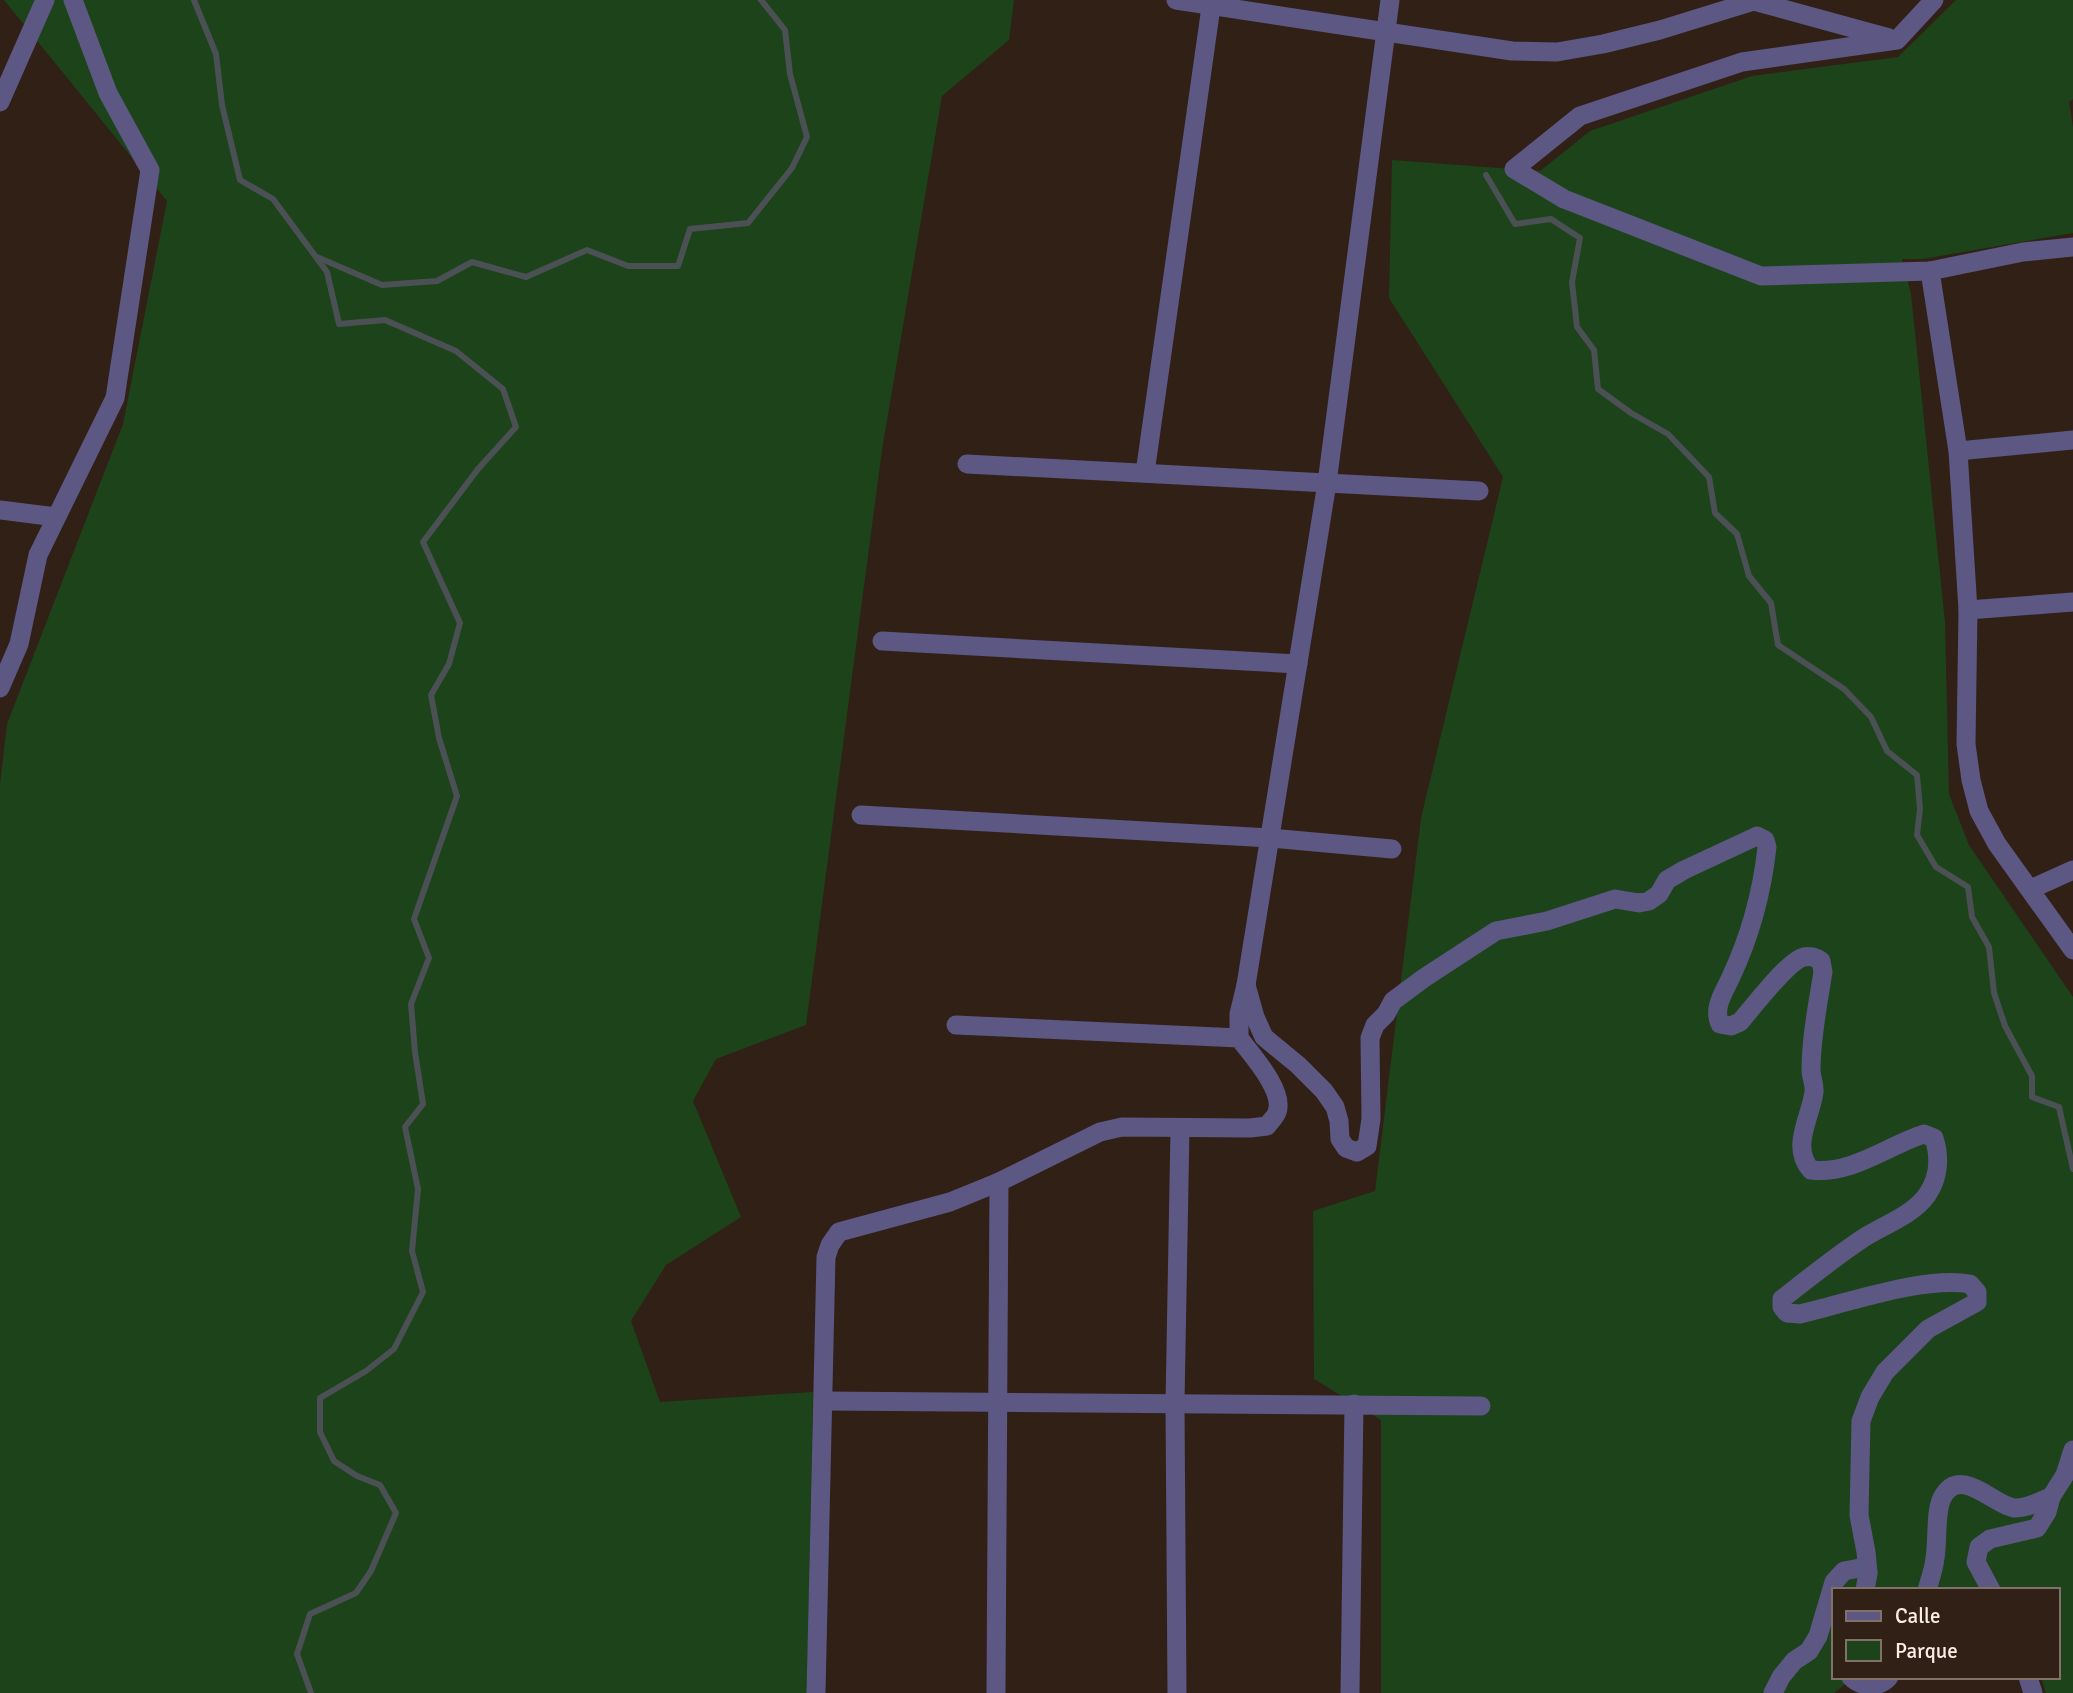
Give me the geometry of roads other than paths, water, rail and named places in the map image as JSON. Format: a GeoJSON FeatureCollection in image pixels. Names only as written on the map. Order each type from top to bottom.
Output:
{"type":"FeatureCollection","features":[{"type":"Feature","properties":{"kind":"street"},"geometry":{"type":"LineString","coordinates":[[0,102],[46,0]]}},
{"type":"Feature","properties":{"kind":"street"},"geometry":{"type":"LineString","coordinates":[[0,688],[19,644],[38,555],[116,398],[150,170],[108,93],[73,0]]}},
{"type":"Feature","properties":{"kind":"street"},"geometry":{"type":"LineString","coordinates":[[1176,0],[1212,3],[1512,51],[1557,52],[1660,30],[1753,0],[1897,40]]}},
{"type":"Feature","properties":{"kind":"street"},"geometry":{"type":"LineString","coordinates":[[816,1693],[826,1257],[839,1232],[950,1202],[999,1182],[1100,1132],[1122,1127],[1250,1128],[1267,1126],[1278,1112],[1277,1096],[1269,1079],[1239,1038],[1239,1014],[1246,985],[1326,483],[1390,0]]}},
{"type":"Feature","properties":{"kind":"street"},"geometry":{"type":"LineString","coordinates":[[1934,0],[1897,40],[1742,62],[1580,116],[1514,169],[1564,199],[1761,276],[1930,271],[2023,252],[2073,247]]}},
{"type":"Feature","properties":{"kind":"street"},"geometry":{"type":"LineString","coordinates":[[1145,473],[1212,3]]}},
{"type":"Feature","properties":{"kind":"street"},"geometry":{"type":"LineString","coordinates":[[1930,271],[1958,451],[1968,610],[1966,744],[1971,780],[1979,811],[1997,844],[2073,950]]}},
{"type":"Feature","properties":{"kind":"street"},"geometry":{"type":"LineString","coordinates":[[1958,451],[2073,440]]}},
{"type":"Feature","properties":{"kind":"street"},"geometry":{"type":"LineString","coordinates":[[967,464],[1479,491]]}},
{"type":"Feature","properties":{"kind":"street"},"geometry":{"type":"LineString","coordinates":[[0,510],[56,517]]}},
{"type":"Feature","properties":{"kind":"street"},"geometry":{"type":"LineString","coordinates":[[1968,610],[2073,602]]}},
{"type":"Feature","properties":{"kind":"street"},"geometry":{"type":"LineString","coordinates":[[881,641],[1298,664]]}},
{"type":"Feature","properties":{"kind":"street"},"geometry":{"type":"LineString","coordinates":[[860,815],[1270,838],[1392,849]]}},
{"type":"Feature","properties":{"kind":"street"},"geometry":{"type":"LineString","coordinates":[[1246,985],[1255,1017],[1265,1037],[1324,1091],[1335,1107],[1340,1139],[1346,1148],[1357,1152],[1367,1146],[1371,1119],[1370,1038],[1375,1025],[1386,1014],[1393,1001],[1496,931],[1546,921],[1615,899],[1639,903],[1649,901],[1659,894],[1667,880],[1684,870],[1757,836],[1765,840],[1767,848],[1759,896],[1740,958],[1720,1001],[1716,1015],[1720,1024],[1731,1026],[1740,1021],[1791,965],[1803,957],[1816,957],[1821,961],[1823,972],[1811,1070],[1814,1091],[1803,1136],[1802,1154],[1805,1164],[1811,1170],[1823,1171],[1842,1167],[1861,1162],[1924,1134],[1934,1138],[1938,1166],[1926,1196],[1782,1299],[1782,1307],[1787,1313],[1800,1314],[1887,1292],[1944,1283],[1970,1284],[1977,1292],[1977,1302],[1970,1308],[1928,1329],[1885,1372],[1870,1397],[1861,1421],[1859,1516],[1866,1581]]}},
{"type":"Feature","properties":{"kind":"street"},"geometry":{"type":"LineString","coordinates":[[2031,889],[2073,870]]}},
{"type":"Feature","properties":{"kind":"street"},"geometry":{"type":"LineString","coordinates":[[956,1025],[1239,1038]]}},
{"type":"Feature","properties":{"kind":"street"},"geometry":{"type":"LineString","coordinates":[[1177,1693],[1175,1403],[1180,1128]]}},
{"type":"Feature","properties":{"kind":"street"},"geometry":{"type":"LineString","coordinates":[[996,1693],[999,1182]]}},
{"type":"Feature","properties":{"kind":"street"},"geometry":{"type":"LineString","coordinates":[[823,1401],[1481,1406]]}},
{"type":"Feature","properties":{"kind":"street"},"geometry":{"type":"LineString","coordinates":[[1350,1693],[1354,1404]]}},
{"type":"Feature","properties":{"kind":"street"},"geometry":{"type":"LineString","coordinates":[[1990,1588],[1976,1562],[1979,1547],[1990,1539],[2037,1528],[2047,1512],[2051,1497],[2065,1475],[2073,1450]]}},
{"type":"Feature","properties":{"kind":"street"},"geometry":{"type":"LineString","coordinates":[[1928,1588],[1935,1561],[1942,1497],[1953,1487],[1966,1484],[2003,1505],[2017,1508],[2051,1497]]}},
{"type":"Feature","properties":{"kind":"street"},"geometry":{"type":"LineString","coordinates":[[1833,1588],[1844,1571],[1860,1568],[1866,1581]]}},
{"type":"Feature","properties":{"kind":"street"},"geometry":{"type":"LineString","coordinates":[[1773,1693],[1781,1677],[1794,1661],[1809,1651],[1818,1636],[1832,1592]]}},
{"type":"Feature","properties":{"kind":"street"},"geometry":{"type":"LineString","coordinates":[[1855,1685],[1873,1685],[1887,1679]]}},
{"type":"Feature","properties":{"kind":"waterway"},"geometry":{"type":"LineString","coordinates":[[194,0],[216,54],[222,105],[240,180],[273,199],[327,272],[339,324],[385,320],[456,351],[503,389],[516,427],[478,469],[423,542],[460,623],[449,664],[431,695],[439,738],[457,796],[414,919],[429,958],[411,1004],[423,1104],[405,1127],[418,1189],[412,1251],[423,1292],[394,1349],[366,1371],[320,1398],[320,1432],[334,1461],[357,1476],[380,1485],[396,1513],[371,1571],[356,1593],[310,1614],[297,1654],[311,1693]]}},
{"type":"Feature","properties":{"kind":"waterway"},"geometry":{"type":"LineString","coordinates":[[317,257],[382,285],[437,281],[472,262],[526,277],[587,250],[628,266],[678,266],[690,229],[748,223],[792,168],[807,137],[790,74],[785,30],[761,0]]}},
{"type":"Feature","properties":{"kind":"waterway"},"geometry":{"type":"LineString","coordinates":[[1486,175],[1515,224],[1551,219],[1580,238],[1572,282],[1577,327],[1594,350],[1598,389],[1631,413],[1668,434],[1709,477],[1715,513],[1737,534],[1749,576],[1771,603],[1778,645],[1844,689],[1871,717],[1887,751],[1917,775],[1920,809],[1917,835],[1936,867],[1968,887],[1972,917],[1989,947],[1994,993],[2005,1026],[2032,1076],[2032,1097],[2059,1107],[2073,1169]]}}]}
